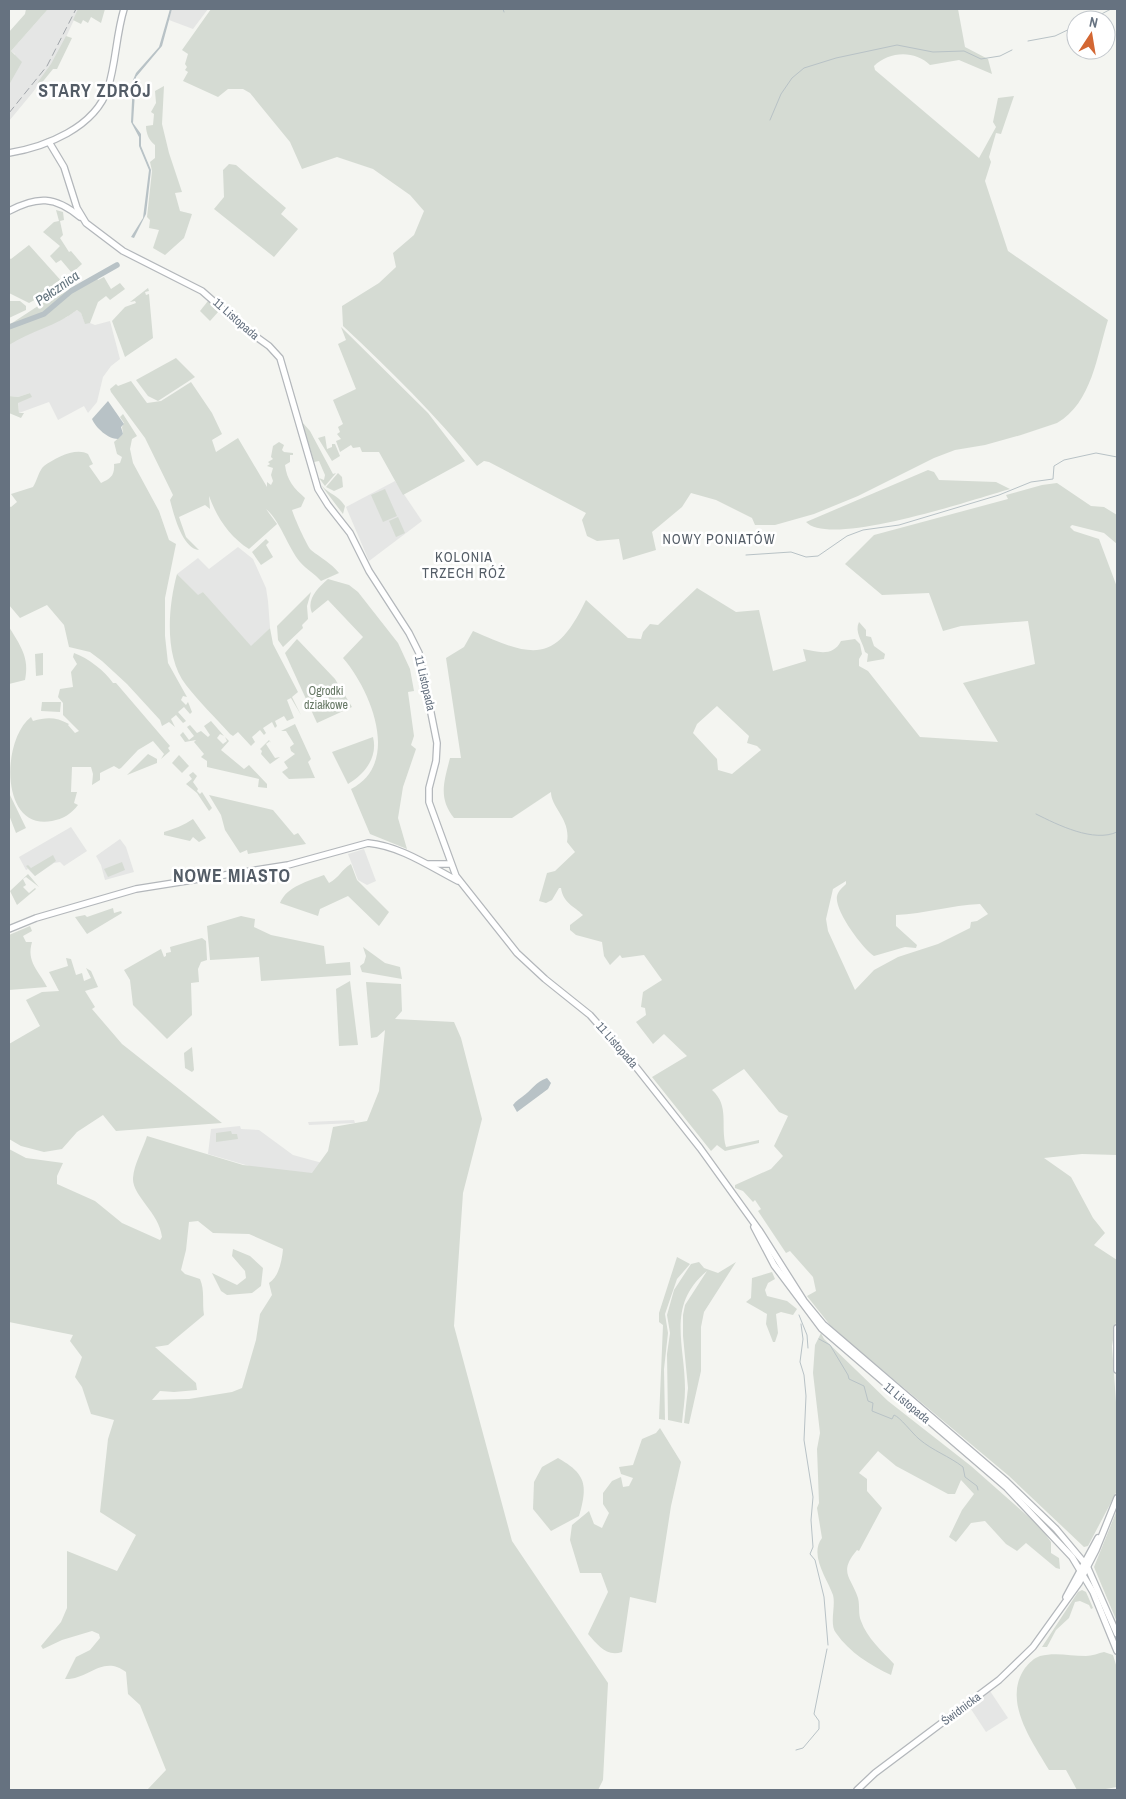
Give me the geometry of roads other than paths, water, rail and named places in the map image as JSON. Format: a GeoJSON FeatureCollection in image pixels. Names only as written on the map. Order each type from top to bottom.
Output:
{"type":"FeatureCollection","features":[{"type":"Feature","properties":{"kind":"main road"},"geometry":{"type":"LineString","coordinates":[[9,153],[33,148],[48,142],[80,124],[102,100],[108,87],[124,9]]}},
{"type":"Feature","properties":{"kind":"main road","name":"11 Listopada"},"geometry":{"type":"LineString","coordinates":[[48,142],[64,167],[77,208],[83,220],[127,253],[198,288],[244,328],[273,349],[280,358],[318,489],[350,533],[369,571],[409,633],[419,653],[437,743],[436,758],[429,788],[429,802],[451,866],[460,881],[517,953],[545,979],[581,1007],[619,1047],[689,1133],[752,1222],[804,1301],[826,1327],[1011,1485],[1078,1554],[1084,1567]]}},
{"type":"Feature","properties":{"kind":"main road"},"geometry":{"type":"LineString","coordinates":[[9,211],[26,202],[44,200],[66,207],[83,220]]}},
{"type":"Feature","properties":{"kind":"main road"},"geometry":{"type":"LineString","coordinates":[[9,929],[30,920],[131,890],[288,865],[362,843],[381,845],[430,864],[460,881]]}},
{"type":"Feature","properties":{"kind":"main road"},"geometry":{"type":"LineString","coordinates":[[430,864],[442,859],[446,851]]}},
{"type":"Feature","properties":{"kind":"main road"},"geometry":{"type":"LineString","coordinates":[[430,864],[451,866]]}},
{"type":"Feature","properties":{"kind":"main road"},"geometry":{"type":"LineString","coordinates":[[442,872],[451,866]]}},
{"type":"Feature","properties":{"kind":"main road","name":"11 Listopada"},"geometry":{"type":"LineString","coordinates":[[752,1222],[774,1265],[822,1329],[1007,1488],[1084,1567]]}},
{"type":"Feature","properties":{"kind":"main road"},"geometry":{"type":"LineString","coordinates":[[1117,1328],[1117,1370]]}},
{"type":"Feature","properties":{"kind":"main road"},"geometry":{"type":"LineString","coordinates":[[1084,1567],[1104,1529],[1117,1498]]}},
{"type":"Feature","properties":{"kind":"main road"},"geometry":{"type":"LineString","coordinates":[[1104,1529],[1089,1554],[1084,1567],[1117,1651]]}},
{"type":"Feature","properties":{"kind":"main road"},"geometry":{"type":"LineString","coordinates":[[1078,1554],[1089,1554]]}},
{"type":"Feature","properties":{"kind":"main road"},"geometry":{"type":"LineString","coordinates":[[1084,1567],[1117,1634]]}},
{"type":"Feature","properties":{"kind":"main road","name":"Świdnicka"},"geometry":{"type":"LineString","coordinates":[[857,1790],[875,1773],[1006,1674],[1036,1643],[1056,1617],[1077,1586],[1084,1567]]}},
{"type":"Feature","properties":{"kind":"main road","name":"Świdnicka"},"geometry":{"type":"LineString","coordinates":[[1056,1617],[1084,1567]]}},
{"type":"Feature","properties":{"kind":"main road"},"geometry":{"type":"LineString","coordinates":[[1077,1586],[1090,1586]]}},
{"type":"Feature","properties":{"kind":"waterway"},"geometry":{"type":"LineString","coordinates":[[1028,41],[1055,36],[1066,31]]}},
{"type":"Feature","properties":{"kind":"waterway"},"geometry":{"type":"LineString","coordinates":[[770,120],[781,94],[792,78],[804,68],[836,58],[897,45],[933,52],[964,51],[981,59],[1000,56],[1012,50]]}},
{"type":"Feature","properties":{"kind":"waterway","name":"Pełcznica"},"geometry":{"type":"LineString","coordinates":[[9,327],[44,314],[71,291],[117,265]]}},
{"type":"Feature","properties":{"kind":"waterway"},"geometry":{"type":"LineString","coordinates":[[746,555],[791,552],[806,557],[818,556],[847,536],[863,530],[899,525],[999,495],[1031,482],[1053,479],[1054,466],[1064,460],[1096,453],[1117,457]]}},
{"type":"Feature","properties":{"kind":"waterway"},"geometry":{"type":"LineString","coordinates":[[1036,814],[1065,827],[1087,834],[1108,835],[1117,832]]}},
{"type":"Feature","properties":{"kind":"waterway"},"geometry":{"type":"LineString","coordinates":[[799,1315],[807,1335],[808,1348]]}},
{"type":"Feature","properties":{"kind":"waterway"},"geometry":{"type":"LineString","coordinates":[[801,1324],[803,1339],[800,1362],[804,1375],[806,1396],[804,1440],[813,1497],[811,1520],[813,1547],[810,1554],[815,1560],[824,1597],[828,1645]]}},
{"type":"Feature","properties":{"kind":"waterway"},"geometry":{"type":"LineString","coordinates":[[819,1339],[830,1345],[849,1379],[864,1386],[868,1401],[873,1403],[872,1411],[892,1419],[894,1415],[897,1416],[924,1443],[963,1467],[965,1477],[977,1486],[978,1490]]}},
{"type":"Feature","properties":{"kind":"waterway"},"geometry":{"type":"LineString","coordinates":[[796,1750],[803,1748],[819,1729],[819,1721],[814,1714],[827,1649]]}},
{"type":"Feature","properties":{"kind":"railway"},"geometry":{"type":"LineString","coordinates":[[9,113],[47,66],[76,9]]}},
{"type":"Feature","properties":{"kind":"district","name":"STARY ZDRÓJ"},"geometry":{"type":"Point","coordinates":[95,90]}},
{"type":"Feature","properties":{"kind":"district","name":"NOWY PONIATÓW"},"geometry":{"type":"Point","coordinates":[719,539]}},
{"type":"Feature","properties":{"kind":"district","name":"KOLONIA TRZECH RÓŻ"},"geometry":{"type":"Point","coordinates":[464,566]}},
{"type":"Feature","properties":{"kind":"district","name":"NOWE MIASTO"},"geometry":{"type":"Point","coordinates":[232,875]}},
{"type":"Feature","properties":{"kind":"park label","name":"Ogrodki działkowe"},"geometry":{"type":"Point","coordinates":[326,698]}}]}
